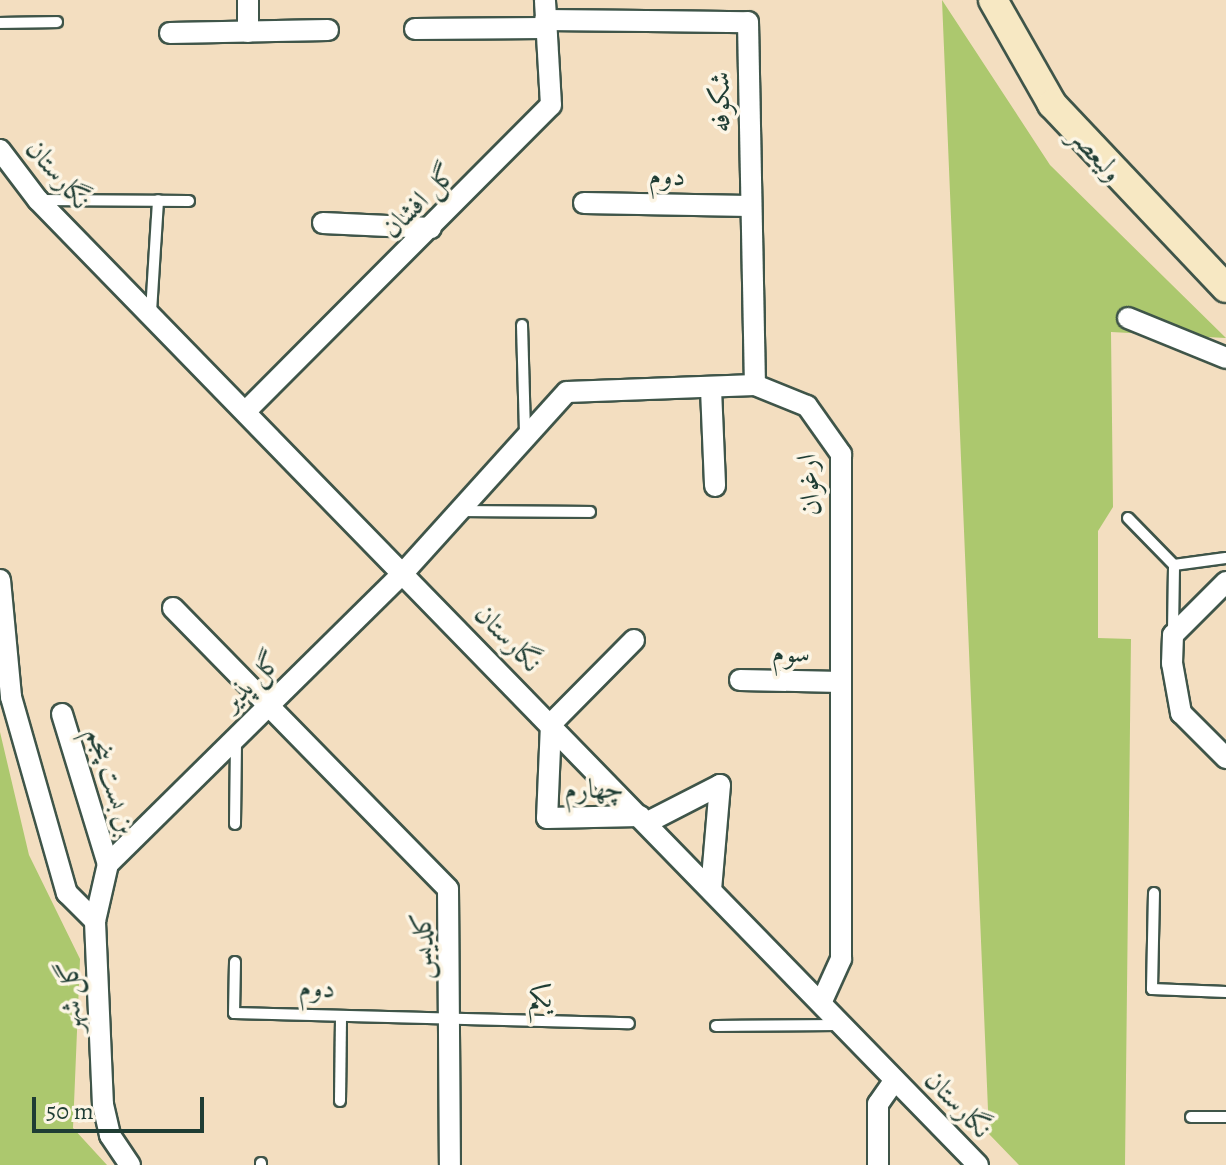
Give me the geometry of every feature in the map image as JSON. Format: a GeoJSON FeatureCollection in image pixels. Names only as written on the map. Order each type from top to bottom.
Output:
{"type":"FeatureCollection","features":[{"type":"Feature","properties":{"kind":"main road","name":"ولیعصر"},"geometry":{"type":"LineString","coordinates":[[993,0],[1052,104],[1226,288]]}},
{"type":"Feature","properties":{"kind":"street"},"geometry":{"type":"LineString","coordinates":[[248,0],[248,32]]}},
{"type":"Feature","properties":{"kind":"street"},"geometry":{"type":"LineString","coordinates":[[415,29],[544,16]]}},
{"type":"Feature","properties":{"kind":"street","name":"شکوفه"},"geometry":{"type":"LineString","coordinates":[[544,16],[748,22],[749,206],[755,385]]}},
{"type":"Feature","properties":{"kind":"street","name":"گل افشان"},"geometry":{"type":"LineString","coordinates":[[248,409],[551,105],[544,16]]}},
{"type":"Feature","properties":{"kind":"street"},"geometry":{"type":"LineString","coordinates":[[170,33],[328,30]]}},
{"type":"Feature","properties":{"kind":"street","name":"نگارستان"},"geometry":{"type":"LineString","coordinates":[[0,150],[38,200],[248,409],[978,1165]]}},
{"type":"Feature","properties":{"kind":"street","name":"دوم"},"geometry":{"type":"LineString","coordinates":[[584,203],[749,206]]}},
{"type":"Feature","properties":{"kind":"street"},"geometry":{"type":"LineString","coordinates":[[323,223],[431,228]]}},
{"type":"Feature","properties":{"kind":"street"},"geometry":{"type":"LineString","coordinates":[[1128,318],[1226,358]]}},
{"type":"Feature","properties":{"kind":"street","name":"ارغوان"},"geometry":{"type":"LineString","coordinates":[[405,571],[567,392],[755,385],[814,411],[841,454],[841,959],[821,1003]]}},
{"type":"Feature","properties":{"kind":"street"},"geometry":{"type":"LineString","coordinates":[[711,389],[715,486]]}},
{"type":"Feature","properties":{"kind":"street","name":"گل پذیر"},"geometry":{"type":"LineString","coordinates":[[108,864],[269,701],[405,571]]}},
{"type":"Feature","properties":{"kind":"street"},"geometry":{"type":"LineString","coordinates":[[0,580],[11,697],[67,893],[95,921]]}},
{"type":"Feature","properties":{"kind":"street"},"geometry":{"type":"LineString","coordinates":[[1226,582],[1173,635],[1181,713],[1226,758]]}},
{"type":"Feature","properties":{"kind":"street","name":"کلدیس"},"geometry":{"type":"LineString","coordinates":[[173,608],[269,701],[448,889],[450,1165]]}},
{"type":"Feature","properties":{"kind":"street"},"geometry":{"type":"LineString","coordinates":[[551,724],[634,640]]}},
{"type":"Feature","properties":{"kind":"street","name":"سوم"},"geometry":{"type":"LineString","coordinates":[[740,680],[841,682]]}},
{"type":"Feature","properties":{"kind":"street","name":"بن بست پنجم"},"geometry":{"type":"LineString","coordinates":[[62,714],[108,864]]}},
{"type":"Feature","properties":{"kind":"street","name":"چهارم"},"geometry":{"type":"LineString","coordinates":[[551,724],[547,818],[643,820]]}},
{"type":"Feature","properties":{"kind":"street"},"geometry":{"type":"LineString","coordinates":[[643,820],[720,785],[711,890]]}},
{"type":"Feature","properties":{"kind":"street","name":"گل شهر"},"geometry":{"type":"LineString","coordinates":[[108,864],[95,921],[103,1105],[110,1135],[130,1165]]}},
{"type":"Feature","properties":{"kind":"street"},"geometry":{"type":"LineString","coordinates":[[878,1165],[878,1104],[895,1080]]}},
{"type":"Feature","properties":{"kind":"lane"},"geometry":{"type":"LineString","coordinates":[[0,23],[57,22]]}},
{"type":"Feature","properties":{"kind":"lane"},"geometry":{"type":"LineString","coordinates":[[38,200],[189,201]]}},
{"type":"Feature","properties":{"kind":"lane"},"geometry":{"type":"LineString","coordinates":[[151,312],[158,200]]}},
{"type":"Feature","properties":{"kind":"lane"},"geometry":{"type":"LineString","coordinates":[[522,325],[525,439]]}},
{"type":"Feature","properties":{"kind":"lane"},"geometry":{"type":"LineString","coordinates":[[462,511],[590,512]]}},
{"type":"Feature","properties":{"kind":"lane"},"geometry":{"type":"LineString","coordinates":[[1128,518],[1174,565],[1173,635]]}},
{"type":"Feature","properties":{"kind":"lane"},"geometry":{"type":"LineString","coordinates":[[1174,565],[1226,558]]}},
{"type":"Feature","properties":{"kind":"lane"},"geometry":{"type":"LineString","coordinates":[[235,824],[236,734]]}},
{"type":"Feature","properties":{"kind":"lane"},"geometry":{"type":"LineString","coordinates":[[1154,893],[1152,989],[1226,992]]}},
{"type":"Feature","properties":{"kind":"lane","name":"دوم"},"geometry":{"type":"LineString","coordinates":[[235,962],[234,1013],[450,1021]]}},
{"type":"Feature","properties":{"kind":"lane"},"geometry":{"type":"LineString","coordinates":[[340,1101],[341,1017]]}},
{"type":"Feature","properties":{"kind":"lane","name":"یکم"},"geometry":{"type":"LineString","coordinates":[[450,1021],[629,1023]]}},
{"type":"Feature","properties":{"kind":"lane"},"geometry":{"type":"LineString","coordinates":[[716,1026],[842,1025]]}},
{"type":"Feature","properties":{"kind":"lane"},"geometry":{"type":"LineString","coordinates":[[1191,1117],[1226,1117]]}},
{"type":"Feature","properties":{"kind":"green space"},"geometry":{"type":"Polygon","coordinates":[[[942,0],[1050,165],[1226,338],[1111,332],[1113,507],[1098,531],[1098,638],[1131,639],[1125,1165],[1019,1165],[989,1134],[942,0]]]}},
{"type":"Feature","properties":{"kind":"green space"},"geometry":{"type":"Polygon","coordinates":[[[0,732],[29,855],[80,959],[73,1128],[107,1165],[0,1165],[0,732]]]}}]}
